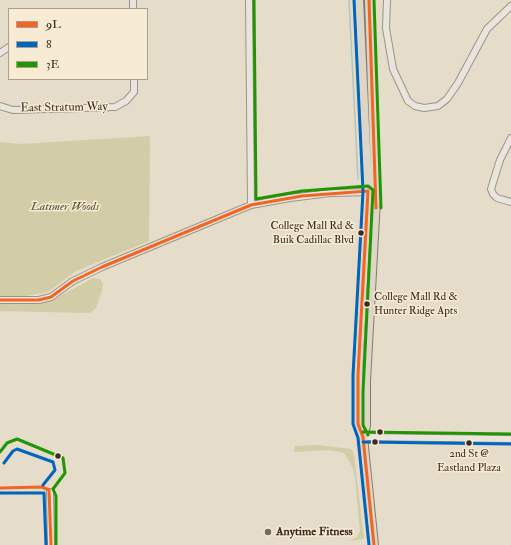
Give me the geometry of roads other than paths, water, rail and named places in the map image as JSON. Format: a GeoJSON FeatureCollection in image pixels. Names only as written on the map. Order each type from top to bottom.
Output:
{"type":"FeatureCollection","features":[{"type":"Feature","properties":{"kind":"main road"},"geometry":{"type":"LineString","coordinates":[[359,0],[360,42],[372,192],[359,367],[362,406],[366,426],[363,438],[374,545]]}},
{"type":"Feature","properties":{"kind":"main road"},"geometry":{"type":"LineString","coordinates":[[362,392],[367,370],[372,192],[371,42],[369,0]]}},
{"type":"Feature","properties":{"kind":"main road"},"geometry":{"type":"LineString","coordinates":[[359,367],[367,370]]}},
{"type":"Feature","properties":{"kind":"street"},"geometry":{"type":"LineString","coordinates":[[249,0],[251,205]]}},
{"type":"Feature","properties":{"kind":"street"},"geometry":{"type":"LineString","coordinates":[[387,0],[386,28],[393,69],[408,101],[415,106],[424,108],[438,106],[447,99],[458,83],[487,29],[511,6]]}},
{"type":"Feature","properties":{"kind":"street"},"geometry":{"type":"LineString","coordinates":[[360,42],[371,42]]}},
{"type":"Feature","properties":{"kind":"street","name":"East Stratum Way"},"geometry":{"type":"LineString","coordinates":[[0,106],[13,110],[115,107],[126,101],[134,92],[134,80]]}},
{"type":"Feature","properties":{"kind":"street"},"geometry":{"type":"LineString","coordinates":[[511,138],[500,160],[491,189],[497,198],[511,202]]}},
{"type":"Feature","properties":{"kind":"street"},"geometry":{"type":"LineString","coordinates":[[0,300],[39,300],[51,297],[74,281],[97,269],[251,205],[302,196],[372,192]]}},
{"type":"Feature","properties":{"kind":"street"},"geometry":{"type":"LineString","coordinates":[[363,438],[511,439]]}},
{"type":"Feature","properties":{"kind":"street"},"geometry":{"type":"LineString","coordinates":[[50,492],[51,545]]}},
{"type":"Feature","properties":{"kind":"waterway"},"geometry":{"type":"LineString","coordinates":[[349,0],[358,179]]}},
{"type":"Feature","properties":{"kind":"place","name":"College Mall Rd & Buik Cadillac Blvd"},"geometry":{"type":"Point","coordinates":[361,233]}},
{"type":"Feature","properties":{"kind":"place","name":"College Mall Rd & Hunter Ridge Apts"},"geometry":{"type":"Point","coordinates":[367,304]}},
{"type":"Feature","properties":{"kind":"place","name":"2nd St @ Eastland Plaza"},"geometry":{"type":"Point","coordinates":[469,443]}},
{"type":"Feature","properties":{"kind":"place","name":"Anytime Fitness"},"geometry":{"type":"Point","coordinates":[268,532]}},
{"type":"Feature","properties":{"kind":"park label","name":"Latimer Woods"},"geometry":{"type":"Point","coordinates":[65,207]}}]}
